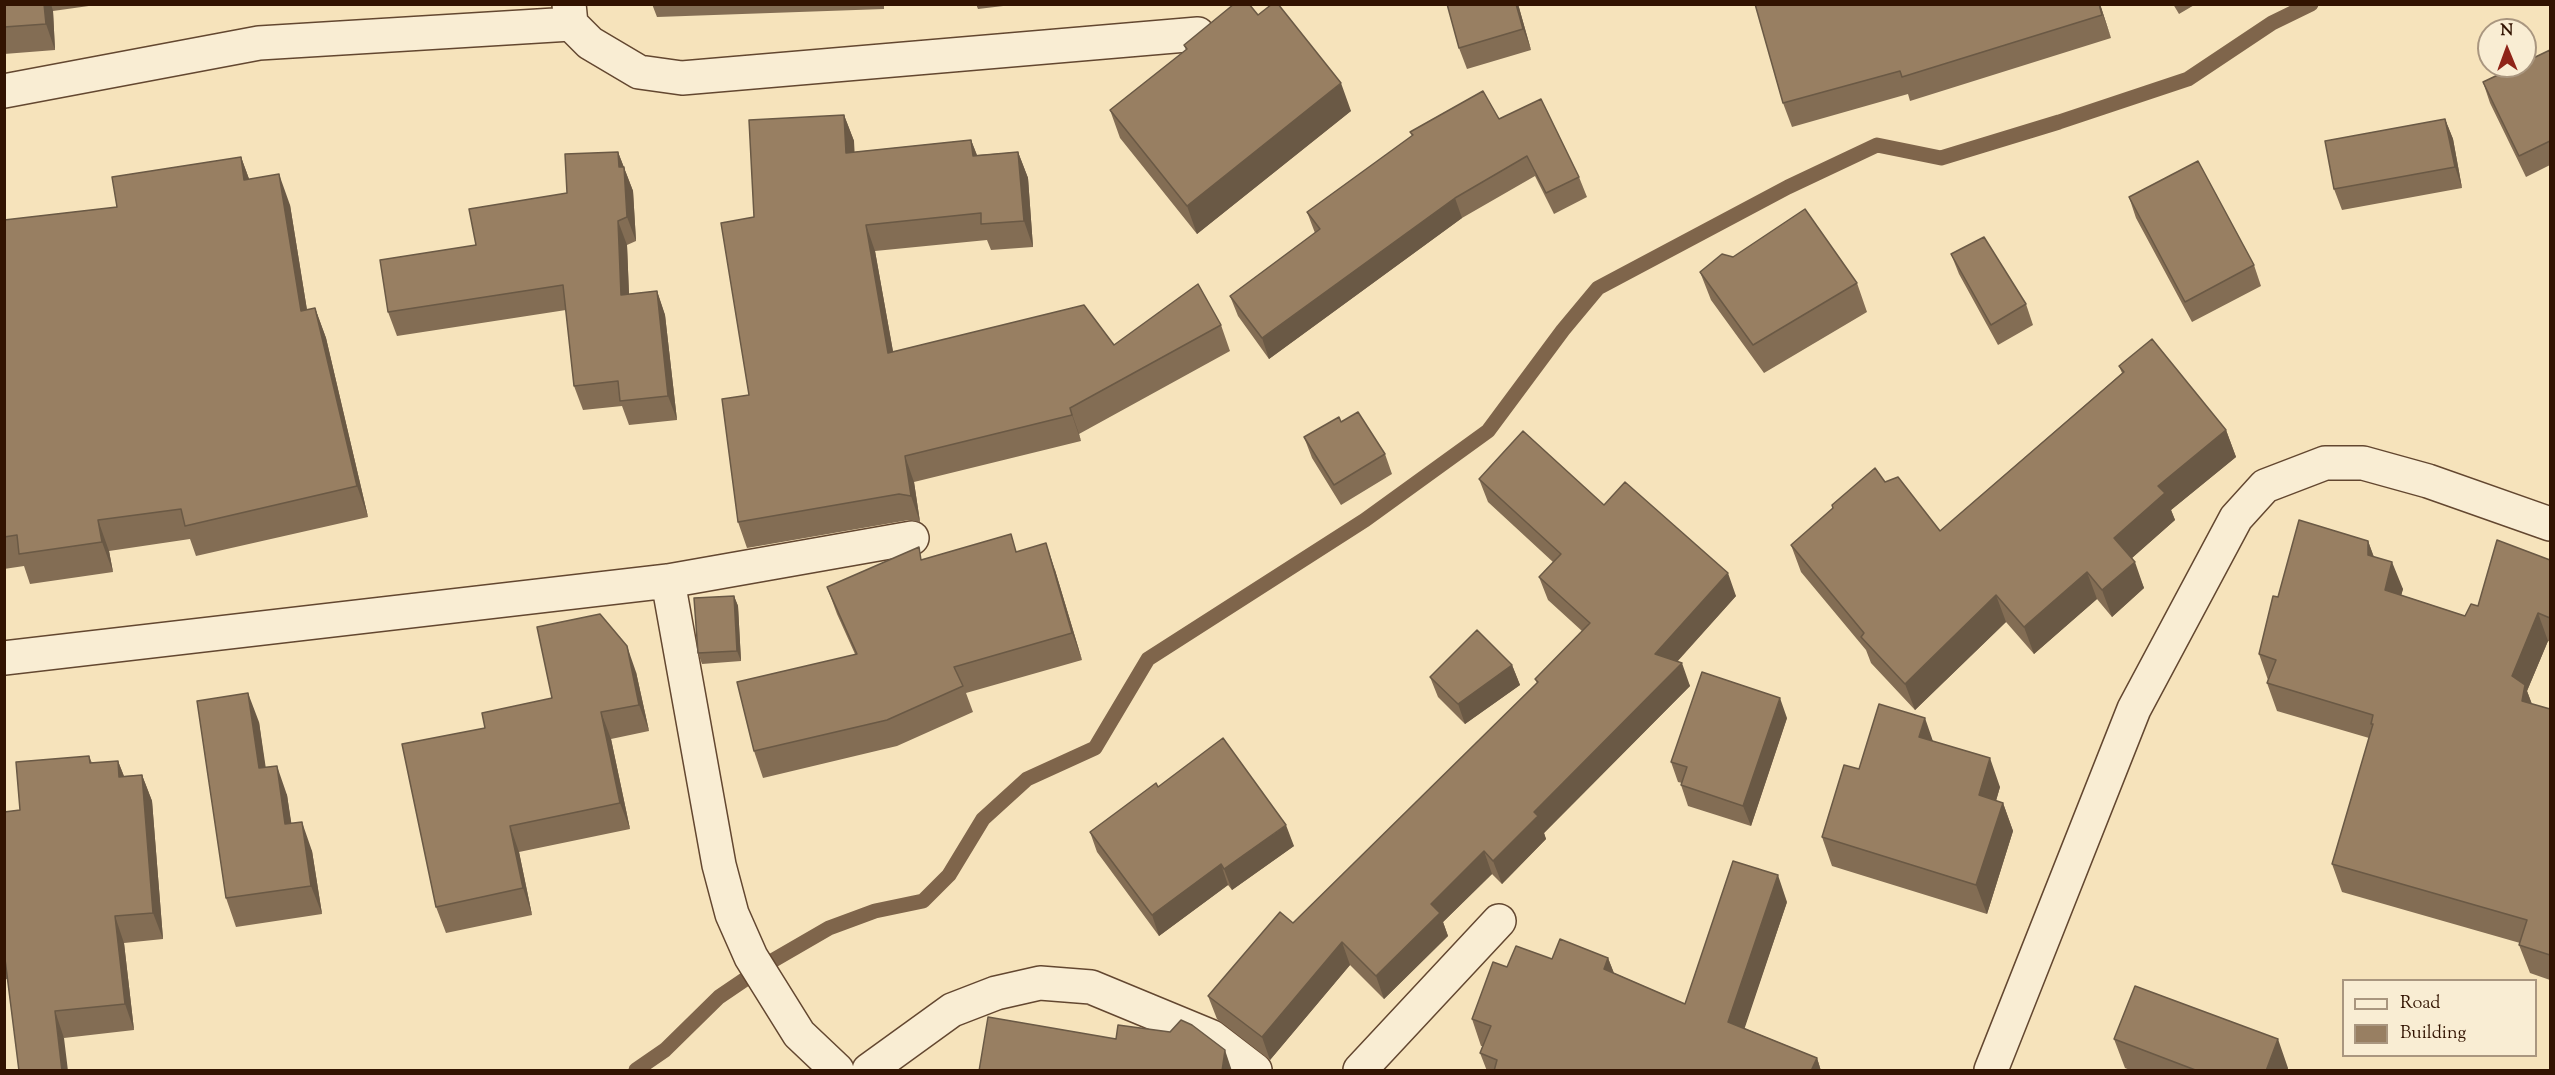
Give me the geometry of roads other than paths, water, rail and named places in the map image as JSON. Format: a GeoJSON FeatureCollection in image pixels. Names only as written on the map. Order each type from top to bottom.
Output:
{"type":"FeatureCollection","features":[{"type":"Feature","properties":{"kind":"street"},"geometry":{"type":"LineString","coordinates":[[4,91],[259,44],[570,14],[590,43],[639,72],[682,78],[1198,34]]}},
{"type":"Feature","properties":{"kind":"street"},"geometry":{"type":"LineString","coordinates":[[1991,1071],[2134,709],[2236,518],[2265,486],[2325,463],[2363,463],[2428,481],[2550,524]]}},
{"type":"Feature","properties":{"kind":"street"},"geometry":{"type":"LineString","coordinates":[[4,658],[668,582],[912,538]]}},
{"type":"Feature","properties":{"kind":"street"},"geometry":{"type":"LineString","coordinates":[[668,582],[719,865],[732,914],[752,957],[799,1034],[837,1071]]}},
{"type":"Feature","properties":{"kind":"street"},"geometry":{"type":"LineString","coordinates":[[1360,1071],[1499,921]]}},
{"type":"Feature","properties":{"kind":"street"},"geometry":{"type":"LineString","coordinates":[[869,1071],[952,1010],[996,993],[1040,983],[1091,987],[1212,1038],[1255,1071]]}},
{"type":"Feature","properties":{"kind":"waterway"},"geometry":{"type":"LineString","coordinates":[[636,1070],[665,1050],[719,997],[772,961],[829,928],[875,911],[923,901],[949,875],[983,819],[1027,779],[1095,748],[1148,659],[1365,520],[1488,431],[1563,330],[1598,288],[1788,187],[1877,145],[1941,158],[2059,122],[2188,79],[2272,23],[2311,4]]}}]}
